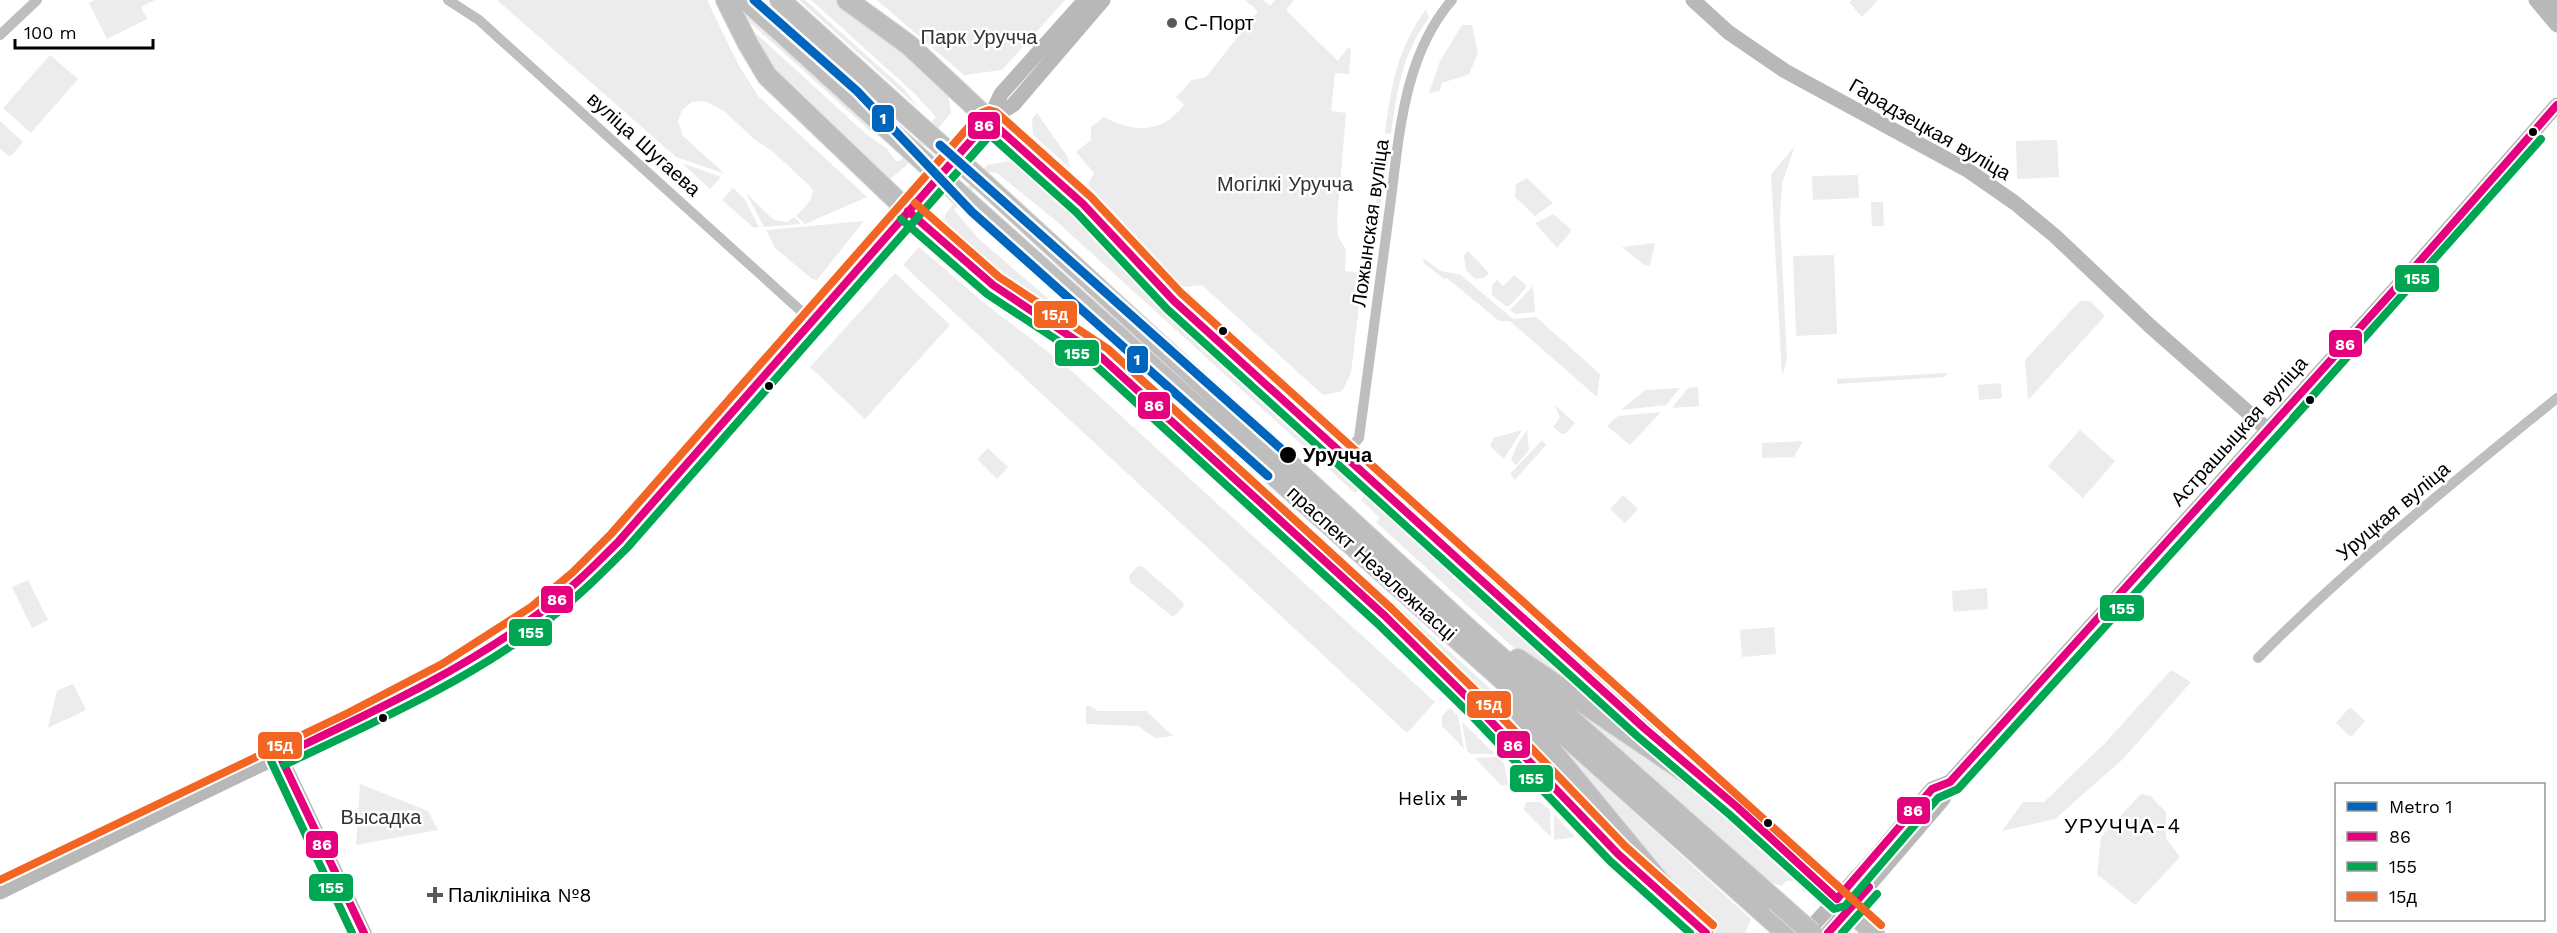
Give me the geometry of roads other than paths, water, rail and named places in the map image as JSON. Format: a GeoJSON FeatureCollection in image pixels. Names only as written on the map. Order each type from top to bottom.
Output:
{"type":"FeatureCollection","features":[{"type":"Feature","properties":{"kind":"highway"},"geometry":{"type":"LineString","coordinates":[[726,0],[748,44],[773,83],[908,211]]}},
{"type":"Feature","properties":{"kind":"highway","name":"праспект Незалежнасці"},"geometry":{"type":"LineString","coordinates":[[746,0],[968,202],[1465,636],[1769,906],[1812,933]]}},
{"type":"Feature","properties":{"kind":"highway","name":"праспект Незалежнасці"},"geometry":{"type":"LineString","coordinates":[[780,0],[985,184],[1465,636]]}},
{"type":"Feature","properties":{"kind":"highway"},"geometry":{"type":"LineString","coordinates":[[847,0],[909,45],[989,120]]}},
{"type":"Feature","properties":{"kind":"highway"},"geometry":{"type":"LineString","coordinates":[[1465,636],[1557,685],[1737,807]]}},
{"type":"Feature","properties":{"kind":"highway"},"geometry":{"type":"LineString","coordinates":[[1465,636],[1533,727],[1683,910]]}},
{"type":"Feature","properties":{"kind":"highway"},"geometry":{"type":"LineString","coordinates":[[1843,905],[1874,933]]}},
{"type":"Feature","properties":{"kind":"highway","name":"праспект Незалежнасці"},"geometry":{"type":"LineString","coordinates":[[1769,906],[1786,933]]}},
{"type":"Feature","properties":{"kind":"main road"},"geometry":{"type":"LineString","coordinates":[[989,120],[1000,94],[1085,0]]}},
{"type":"Feature","properties":{"kind":"main road"},"geometry":{"type":"LineString","coordinates":[[0,892],[405,696],[505,640],[560,599],[619,542],[989,120],[1013,105],[1102,0]]}},
{"type":"Feature","properties":{"kind":"main road","name":"Гарадзецкая вуліца"},"geometry":{"type":"LineString","coordinates":[[1693,0],[1728,32],[1785,71],[1968,171],[2015,203],[2055,236],[2150,326],[2268,430]]}},
{"type":"Feature","properties":{"kind":"main road"},"geometry":{"type":"LineString","coordinates":[[2536,0],[2557,25]]}},
{"type":"Feature","properties":{"kind":"main road"},"geometry":{"type":"LineString","coordinates":[[2551,0],[2557,7]]}},
{"type":"Feature","properties":{"kind":"main road","name":"Астрашыцкая вуліца"},"geometry":{"type":"LineString","coordinates":[[1843,905],[1943,799],[1950,782],[2557,105]]}},
{"type":"Feature","properties":{"kind":"main road"},"geometry":{"type":"LineString","coordinates":[[989,120],[1083,204],[1174,301],[1644,728],[1737,807],[1843,905]]}},
{"type":"Feature","properties":{"kind":"main road","name":"праспект Незалежнасці"},"geometry":{"type":"LineString","coordinates":[[908,211],[993,285],[1101,357],[1385,616],[1618,854],[1706,933]]}},
{"type":"Feature","properties":{"kind":"main road"},"geometry":{"type":"LineString","coordinates":[[280,756],[364,933]]}},
{"type":"Feature","properties":{"kind":"main road"},"geometry":{"type":"LineString","coordinates":[[1806,933],[1843,905]]}},
{"type":"Feature","properties":{"kind":"main road"},"geometry":{"type":"LineString","coordinates":[[1828,933],[1843,905]]}},
{"type":"Feature","properties":{"kind":"street"},"geometry":{"type":"LineString","coordinates":[[0,35],[37,0]]}},
{"type":"Feature","properties":{"kind":"street","name":"вуліца Шугаева"},"geometry":{"type":"LineString","coordinates":[[448,0],[479,20],[812,321]]}},
{"type":"Feature","properties":{"kind":"street","name":"Ложынская вуліца"},"geometry":{"type":"LineString","coordinates":[[1344,455],[1359,438],[1399,141],[1411,82],[1416,61],[1425,40],[1452,0]]}},
{"type":"Feature","properties":{"kind":"street","name":"Уруцкая вуліца"},"geometry":{"type":"LineString","coordinates":[[2258,658],[2323,593],[2385,538],[2557,398]]}},
{"type":"Feature","properties":{"kind":"metro line","name":"1"},"geometry":{"type":"LineString","coordinates":[[754,0],[857,91],[972,212],[1268,476]]}},
{"type":"Feature","properties":{"kind":"metro line","name":"1"},"geometry":{"type":"LineString","coordinates":[[940,145],[1288,455]]}},
{"type":"Feature","properties":{"kind":"place","name":"С-Порт"},"geometry":{"type":"Point","coordinates":[1172,23]}},
{"type":"Feature","properties":{"kind":"place","name":"Уручча"},"geometry":{"type":"Point","coordinates":[1288,455]}},
{"type":"Feature","properties":{"kind":"place","name":"Helix"},"geometry":{"type":"Point","coordinates":[1459,798]}},
{"type":"Feature","properties":{"kind":"place","name":"Паліклініка №8"},"geometry":{"type":"Point","coordinates":[435,895]}},
{"type":"Feature","properties":{"kind":"district","name":"УРУЧЧА-4"},"geometry":{"type":"Point","coordinates":[2123,825]}},
{"type":"Feature","properties":{"kind":"park label","name":"Парк Уручча"},"geometry":{"type":"Point","coordinates":[979,37]}},
{"type":"Feature","properties":{"kind":"park label","name":"Могілкі Уручча"},"geometry":{"type":"Point","coordinates":[1285,184]}},
{"type":"Feature","properties":{"kind":"park label","name":"Высадка"},"geometry":{"type":"Point","coordinates":[381,817]}}]}
